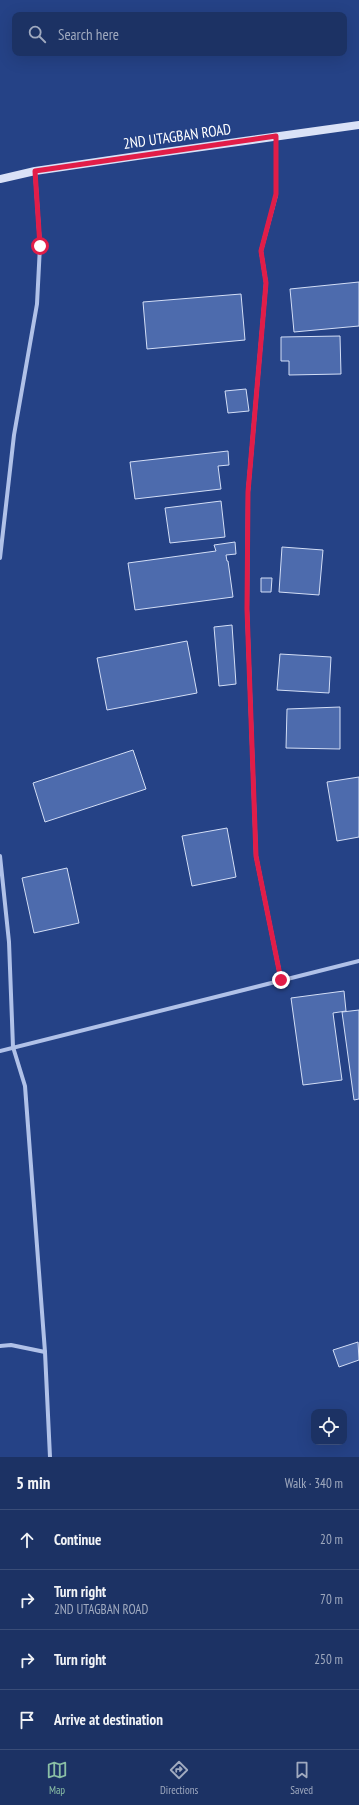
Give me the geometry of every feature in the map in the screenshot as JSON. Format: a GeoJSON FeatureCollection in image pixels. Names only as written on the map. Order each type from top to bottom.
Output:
{"type":"FeatureCollection","features":[{"type":"Feature","properties":{"kind":"street","name":"2ND UTAGBAN ROAD"},"geometry":{"type":"LineString","coordinates":[[0,179],[35,171],[359,125]]}},
{"type":"Feature","properties":{"kind":"street"},"geometry":{"type":"LineString","coordinates":[[276,136],[276,194],[261,251],[266,283],[248,492],[247,609],[256,856],[281,980]]}},
{"type":"Feature","properties":{"kind":"street"},"geometry":{"type":"LineString","coordinates":[[0,558],[14,435],[37,304],[40,246],[35,171]]}},
{"type":"Feature","properties":{"kind":"street"},"geometry":{"type":"LineString","coordinates":[[0,856],[10,942],[13,1047],[25,1086],[45,1352],[50,1457]]}},
{"type":"Feature","properties":{"kind":"street"},"geometry":{"type":"LineString","coordinates":[[0,1051],[359,961]]}},
{"type":"Feature","properties":{"kind":"street"},"geometry":{"type":"LineString","coordinates":[[0,1346],[11,1345],[45,1352]]}},
{"type":"Feature","properties":{"kind":"building"},"geometry":{"type":"Polygon","coordinates":[[[359,282],[359,326],[294,332],[290,289],[359,282]]]}},
{"type":"Feature","properties":{"kind":"building"},"geometry":{"type":"Polygon","coordinates":[[[241,294],[245,340],[147,349],[143,302],[241,294]]]}},
{"type":"Feature","properties":{"kind":"building"},"geometry":{"type":"Polygon","coordinates":[[[340,336],[341,374],[289,375],[289,361],[281,361],[281,337],[340,336]]]}},
{"type":"Feature","properties":{"kind":"building"},"geometry":{"type":"Polygon","coordinates":[[[246,389],[249,411],[228,413],[225,391],[246,389]]]}},
{"type":"Feature","properties":{"kind":"building"},"geometry":{"type":"Polygon","coordinates":[[[228,451],[229,465],[218,466],[221,489],[135,499],[130,462],[228,451]]]}},
{"type":"Feature","properties":{"kind":"building"},"geometry":{"type":"Polygon","coordinates":[[[221,501],[225,537],[170,543],[165,508],[221,501]]]}},
{"type":"Feature","properties":{"kind":"building"},"geometry":{"type":"Polygon","coordinates":[[[235,542],[236,554],[226,555],[233,597],[135,610],[128,563],[216,551],[214,545],[235,542]]]}},
{"type":"Feature","properties":{"kind":"building"},"geometry":{"type":"Polygon","coordinates":[[[282,547],[323,550],[319,595],[279,592],[282,547]]]}},
{"type":"Feature","properties":{"kind":"building"},"geometry":{"type":"Polygon","coordinates":[[[261,578],[272,578],[271,592],[261,592],[261,578]]]}},
{"type":"Feature","properties":{"kind":"building"},"geometry":{"type":"Polygon","coordinates":[[[232,625],[236,684],[219,686],[214,627],[232,625]]]}},
{"type":"Feature","properties":{"kind":"building"},"geometry":{"type":"Polygon","coordinates":[[[187,641],[197,693],[107,710],[97,658],[187,641]]]}},
{"type":"Feature","properties":{"kind":"building"},"geometry":{"type":"Polygon","coordinates":[[[280,654],[331,657],[329,693],[277,690],[280,654]]]}},
{"type":"Feature","properties":{"kind":"building"},"geometry":{"type":"Polygon","coordinates":[[[340,707],[340,749],[286,748],[287,709],[340,707]]]}},
{"type":"Feature","properties":{"kind":"building"},"geometry":{"type":"Polygon","coordinates":[[[133,750],[146,789],[45,822],[33,783],[133,750]]]}},
{"type":"Feature","properties":{"kind":"building"},"geometry":{"type":"Polygon","coordinates":[[[359,777],[359,837],[337,841],[327,782],[359,777]]]}},
{"type":"Feature","properties":{"kind":"building"},"geometry":{"type":"Polygon","coordinates":[[[227,828],[236,877],[192,886],[182,836],[227,828]]]}},
{"type":"Feature","properties":{"kind":"building"},"geometry":{"type":"Polygon","coordinates":[[[67,868],[79,923],[34,933],[22,878],[67,868]]]}},
{"type":"Feature","properties":{"kind":"building"},"geometry":{"type":"Polygon","coordinates":[[[344,991],[346,1011],[333,1013],[342,1080],[303,1085],[291,998],[344,991]]]}},
{"type":"Feature","properties":{"kind":"building"},"geometry":{"type":"Polygon","coordinates":[[[359,1010],[359,1099],[354,1100],[342,1012],[359,1010]]]}},
{"type":"Feature","properties":{"kind":"building"},"geometry":{"type":"Polygon","coordinates":[[[358,1342],[359,1360],[339,1367],[333,1350],[358,1342]]]}},
{"type":"Feature","properties":{"kind":"route"},"geometry":{"type":"LineString","coordinates":[[40,246],[35,171],[276,136],[276,194],[261,251],[266,283],[260,338],[248,492],[247,609],[256,856],[281,980]]}}]}
